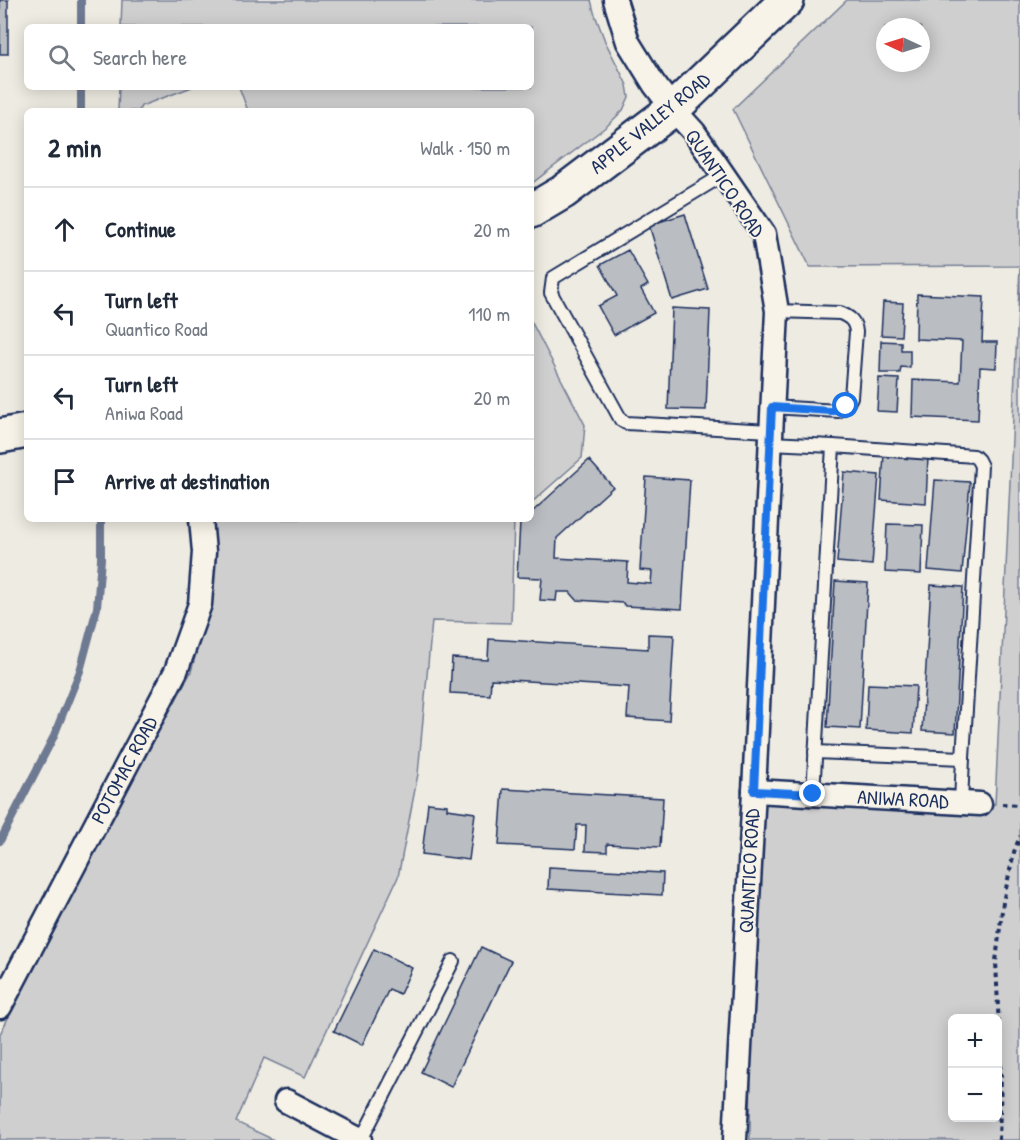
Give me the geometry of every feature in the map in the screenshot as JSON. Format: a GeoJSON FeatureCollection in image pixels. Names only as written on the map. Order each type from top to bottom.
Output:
{"type":"FeatureCollection","features":[{"type":"Feature","properties":{"kind":"main road","name":"APPLE VALLEY ROAD"},"geometry":{"type":"LineString","coordinates":[[534,209],[563,192],[673,109],[787,0]]}},
{"type":"Feature","properties":{"kind":"main road"},"geometry":{"type":"LineString","coordinates":[[0,436],[24,431]]}},
{"type":"Feature","properties":{"kind":"street","name":"QUANTICO ROAD"},"geometry":{"type":"LineString","coordinates":[[615,0],[628,42],[654,84],[694,132],[764,234],[777,311],[735,1140]]}},
{"type":"Feature","properties":{"kind":"street","name":"POTOMAC ROAD"},"geometry":{"type":"LineString","coordinates":[[0,1007],[176,671],[200,604],[204,552],[201,522]]}},
{"type":"Feature","properties":{"kind":"street","name":"ANIWA ROAD"},"geometry":{"type":"LineString","coordinates":[[754,791],[971,803]]}},
{"type":"Feature","properties":{"kind":"street"},"geometry":{"type":"LineString","coordinates":[[286,1101],[360,1140]]}},
{"type":"Feature","properties":{"kind":"lane"},"geometry":{"type":"LineString","coordinates":[[723,175],[553,278],[551,293],[621,420],[626,423],[771,437],[832,446],[974,456],[978,460],[981,466],[963,758],[971,803]]}},
{"type":"Feature","properties":{"kind":"lane"},"geometry":{"type":"LineString","coordinates":[[772,407],[838,411],[846,406],[851,397],[856,332],[855,323],[840,313],[777,311]]}},
{"type":"Feature","properties":{"kind":"lane"},"geometry":{"type":"LineString","coordinates":[[813,794],[832,446]]}},
{"type":"Feature","properties":{"kind":"lane"},"geometry":{"type":"LineString","coordinates":[[816,752],[963,758]]}},
{"type":"Feature","properties":{"kind":"lane"},"geometry":{"type":"LineString","coordinates":[[360,1140],[453,961]]}},
{"type":"Feature","properties":{"kind":"path"},"geometry":{"type":"LineString","coordinates":[[999,1140],[1001,1077],[996,960],[1003,902],[1014,852],[1020,836]]}},
{"type":"Feature","properties":{"kind":"shaded area"},"geometry":{"type":"Polygon","coordinates":[[[122,0],[591,0],[605,41],[627,85],[629,97],[623,110],[607,126],[534,182],[534,108],[247,108],[240,90],[534,90],[534,24],[121,24],[122,0]]]}},
{"type":"Feature","properties":{"kind":"shaded area"},"geometry":{"type":"Polygon","coordinates":[[[847,0],[1020,0],[1020,266],[810,267],[733,109],[847,0]]]}},
{"type":"Feature","properties":{"kind":"shaded area"},"geometry":{"type":"Polygon","coordinates":[[[119,90],[184,90],[140,108],[118,108],[119,90]]]}},
{"type":"Feature","properties":{"kind":"shaded area"},"geometry":{"type":"Polygon","coordinates":[[[1020,267],[1020,1140],[750,1140],[754,791],[995,804],[1020,267]]]}},
{"type":"Feature","properties":{"kind":"shaded area"},"geometry":{"type":"Polygon","coordinates":[[[534,327],[585,425],[582,458],[534,500],[534,327]]]}},
{"type":"Feature","properties":{"kind":"shaded area"},"geometry":{"type":"Polygon","coordinates":[[[214,522],[514,522],[511,623],[432,621],[418,774],[398,877],[305,1077],[264,1058],[236,1122],[274,1140],[0,1140],[0,1034],[67,902],[191,672],[211,599],[214,522]]]}},
{"type":"Feature","properties":{"kind":"building"},"geometry":{"type":"Polygon","coordinates":[[[0,0],[8,0],[8,54],[0,54],[0,0]]]}},
{"type":"Feature","properties":{"kind":"building"},"geometry":{"type":"Polygon","coordinates":[[[685,214],[708,289],[672,300],[649,225],[685,214]]]}},
{"type":"Feature","properties":{"kind":"building"},"geometry":{"type":"Polygon","coordinates":[[[628,250],[648,285],[641,289],[654,313],[614,335],[598,306],[617,296],[600,265],[628,250]]]}},
{"type":"Feature","properties":{"kind":"building"},"geometry":{"type":"Polygon","coordinates":[[[917,294],[984,297],[982,342],[997,342],[996,368],[980,367],[978,420],[912,417],[913,380],[960,382],[962,341],[916,339],[917,294]]]}},
{"type":"Feature","properties":{"kind":"building"},"geometry":{"type":"Polygon","coordinates":[[[883,302],[903,303],[901,336],[881,335],[883,302]]]}},
{"type":"Feature","properties":{"kind":"building"},"geometry":{"type":"Polygon","coordinates":[[[672,308],[710,310],[706,410],[668,409],[672,308]]]}},
{"type":"Feature","properties":{"kind":"building"},"geometry":{"type":"Polygon","coordinates":[[[881,341],[901,342],[901,350],[910,350],[910,368],[901,367],[900,373],[880,373],[881,341]]]}},
{"type":"Feature","properties":{"kind":"building"},"geometry":{"type":"Polygon","coordinates":[[[879,378],[899,379],[897,412],[877,411],[879,378]]]}},
{"type":"Feature","properties":{"kind":"building"},"geometry":{"type":"Polygon","coordinates":[[[884,454],[928,456],[926,503],[881,500],[884,454]]]}},
{"type":"Feature","properties":{"kind":"building"},"geometry":{"type":"Polygon","coordinates":[[[589,460],[613,487],[557,538],[556,558],[628,562],[627,582],[651,584],[652,571],[640,570],[646,477],[690,480],[682,609],[625,606],[623,603],[577,600],[570,592],[557,592],[556,601],[540,600],[542,578],[517,577],[520,523],[534,522],[534,510],[589,460]]]}},
{"type":"Feature","properties":{"kind":"building"},"geometry":{"type":"Polygon","coordinates":[[[844,472],[879,475],[872,565],[837,562],[844,472]]]}},
{"type":"Feature","properties":{"kind":"building"},"geometry":{"type":"Polygon","coordinates":[[[935,480],[970,482],[962,573],[928,570],[935,480]]]}},
{"type":"Feature","properties":{"kind":"building"},"geometry":{"type":"Polygon","coordinates":[[[887,524],[923,525],[921,574],[885,572],[887,524]]]}},
{"type":"Feature","properties":{"kind":"building"},"geometry":{"type":"Polygon","coordinates":[[[835,581],[868,583],[860,729],[827,727],[835,581]]]}},
{"type":"Feature","properties":{"kind":"building"},"geometry":{"type":"Polygon","coordinates":[[[931,585],[963,587],[955,733],[922,731],[931,585]]]}},
{"type":"Feature","properties":{"kind":"building"},"geometry":{"type":"Polygon","coordinates":[[[648,634],[674,635],[669,721],[627,718],[629,687],[491,679],[490,695],[450,693],[452,658],[488,660],[489,639],[648,649],[648,634]]]}},
{"type":"Feature","properties":{"kind":"building"},"geometry":{"type":"Polygon","coordinates":[[[868,684],[916,686],[913,733],[866,730],[868,684]]]}},
{"type":"Feature","properties":{"kind":"building"},"geometry":{"type":"Polygon","coordinates":[[[503,789],[663,798],[660,847],[607,844],[607,852],[585,851],[586,825],[577,825],[575,849],[499,845],[503,789]]]}},
{"type":"Feature","properties":{"kind":"building"},"geometry":{"type":"Polygon","coordinates":[[[428,803],[447,805],[447,809],[475,813],[469,860],[422,854],[428,803]]]}},
{"type":"Feature","properties":{"kind":"building"},"geometry":{"type":"Polygon","coordinates":[[[549,867],[663,873],[662,895],[548,889],[549,867]]]}},
{"type":"Feature","properties":{"kind":"building"},"geometry":{"type":"Polygon","coordinates":[[[481,947],[511,961],[451,1087],[421,1072],[481,947]]]}},
{"type":"Feature","properties":{"kind":"building"},"geometry":{"type":"Polygon","coordinates":[[[374,949],[412,968],[400,994],[389,989],[362,1045],[334,1031],[374,949]]]}},
{"type":"Feature","properties":{"kind":"waterway"},"geometry":{"type":"LineString","coordinates":[[81,0],[81,24]]}},
{"type":"Feature","properties":{"kind":"waterway"},"geometry":{"type":"LineString","coordinates":[[81,90],[81,108]]}},
{"type":"Feature","properties":{"kind":"waterway"},"geometry":{"type":"LineString","coordinates":[[0,841],[53,738],[80,671],[97,608],[101,522]]}},
{"type":"Feature","properties":{"kind":"route"},"geometry":{"type":"LineString","coordinates":[[813,794],[754,791],[772,407],[838,411],[846,406]]}}]}
